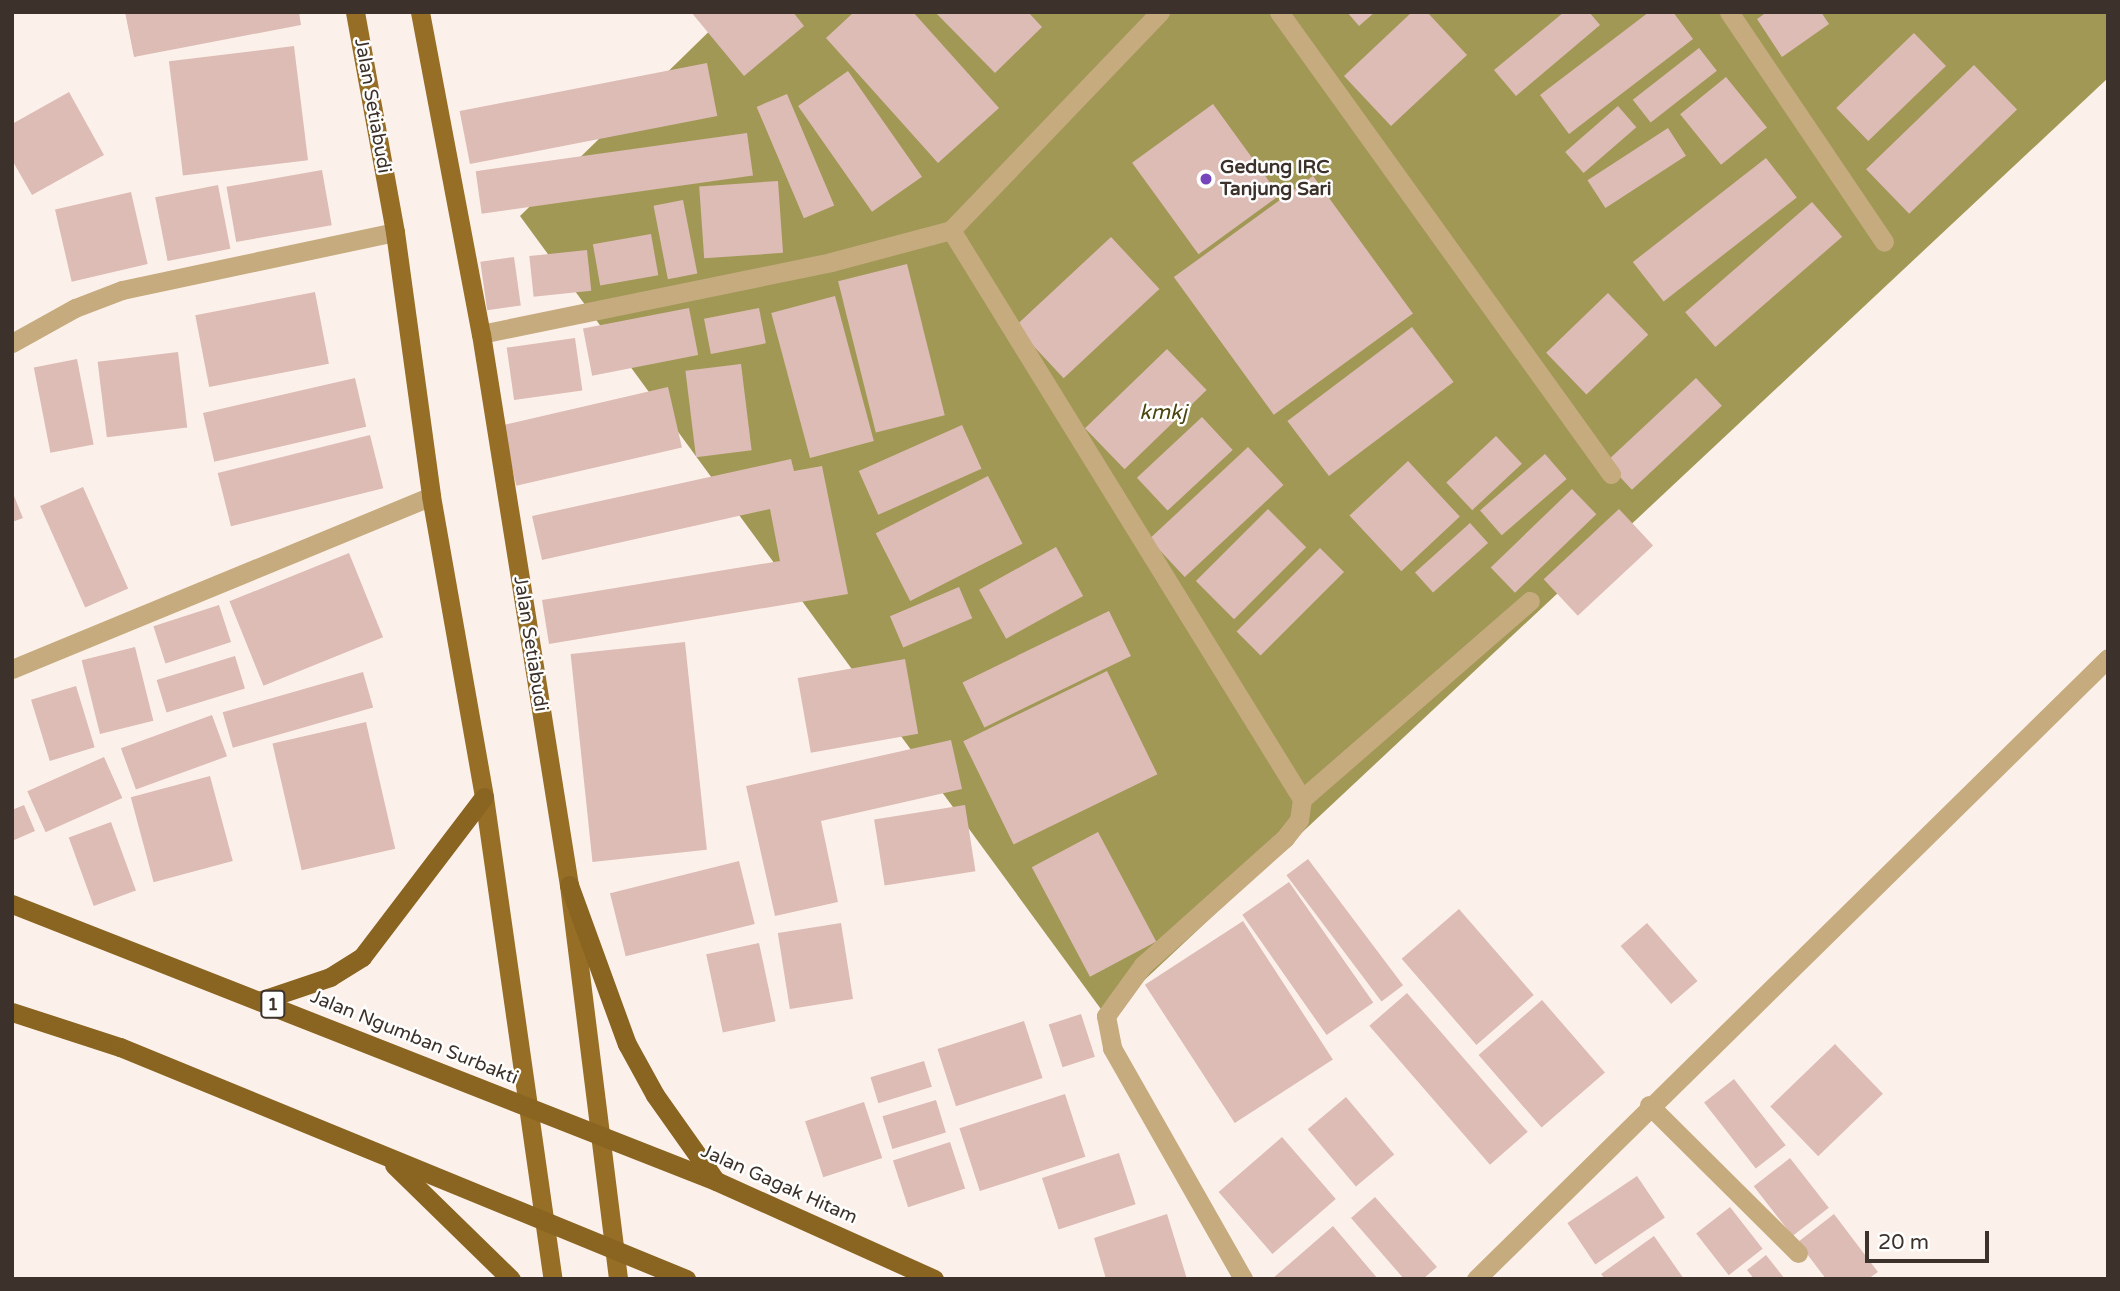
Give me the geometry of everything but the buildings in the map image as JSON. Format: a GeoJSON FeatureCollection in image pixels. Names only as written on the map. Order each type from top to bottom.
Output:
{"type":"FeatureCollection","features":[{"type":"Feature","properties":{"kind":"highway"},"geometry":{"type":"LineString","coordinates":[[262,1000],[330,977],[362,957],[484,797]]}},
{"type":"Feature","properties":{"kind":"highway"},"geometry":{"type":"LineString","coordinates":[[569,885],[627,1044],[655,1095],[716,1181]]}},
{"type":"Feature","properties":{"kind":"highway","name":"Jalan Ngumban Surbakti"},"geometry":{"type":"LineString","coordinates":[[12,904],[262,1000],[603,1138]]}},
{"type":"Feature","properties":{"kind":"highway"},"geometry":{"type":"LineString","coordinates":[[12,1012],[120,1047],[685,1279]]}},
{"type":"Feature","properties":{"kind":"highway","name":"Jalan Gagak Hitam"},"geometry":{"type":"LineString","coordinates":[[603,1138],[716,1181],[934,1279]]}},
{"type":"Feature","properties":{"kind":"highway"},"geometry":{"type":"LineString","coordinates":[[384,1156],[511,1279]]}},
{"type":"Feature","properties":{"kind":"main road","name":"Jalan Setiabudi"},"geometry":{"type":"LineString","coordinates":[[355,12],[395,232],[431,496],[484,797],[554,1279]]}},
{"type":"Feature","properties":{"kind":"main road","name":"Jalan Setiabudi"},"geometry":{"type":"LineString","coordinates":[[421,12],[481,334],[569,885],[603,1138],[618,1279]]}},
{"type":"Feature","properties":{"kind":"street"},"geometry":{"type":"LineString","coordinates":[[481,334],[831,262],[951,230],[1160,12]]}},
{"type":"Feature","properties":{"kind":"street"},"geometry":{"type":"LineString","coordinates":[[1279,12],[1611,474]]}},
{"type":"Feature","properties":{"kind":"street"},"geometry":{"type":"LineString","coordinates":[[1729,12],[1884,242]]}},
{"type":"Feature","properties":{"kind":"street"},"geometry":{"type":"LineString","coordinates":[[951,230],[1302,799],[1299,820],[1285,838],[1143,965],[1106,1016],[1112,1048],[1243,1279]]}},
{"type":"Feature","properties":{"kind":"street"},"geometry":{"type":"LineString","coordinates":[[12,343],[75,308],[122,290],[395,232]]}},
{"type":"Feature","properties":{"kind":"street"},"geometry":{"type":"LineString","coordinates":[[12,669],[431,496]]}},
{"type":"Feature","properties":{"kind":"street"},"geometry":{"type":"LineString","coordinates":[[1302,799],[1530,601]]}},
{"type":"Feature","properties":{"kind":"street"},"geometry":{"type":"LineString","coordinates":[[1476,1279],[1649,1105],[2108,658]]}},
{"type":"Feature","properties":{"kind":"street"},"geometry":{"type":"LineString","coordinates":[[1649,1105],[1798,1253]]}},
{"type":"Feature","properties":{"kind":"water","name":"kmkj"},"geometry":{"type":"Polygon","coordinates":[[[729,12],[2108,12],[2108,78],[1106,1016],[520,216],[729,12]]]}},
{"type":"Feature","properties":{"kind":"place","name":"Gedung IRC Tanjung Sari"},"geometry":{"type":"Point","coordinates":[1206,179]}}]}
